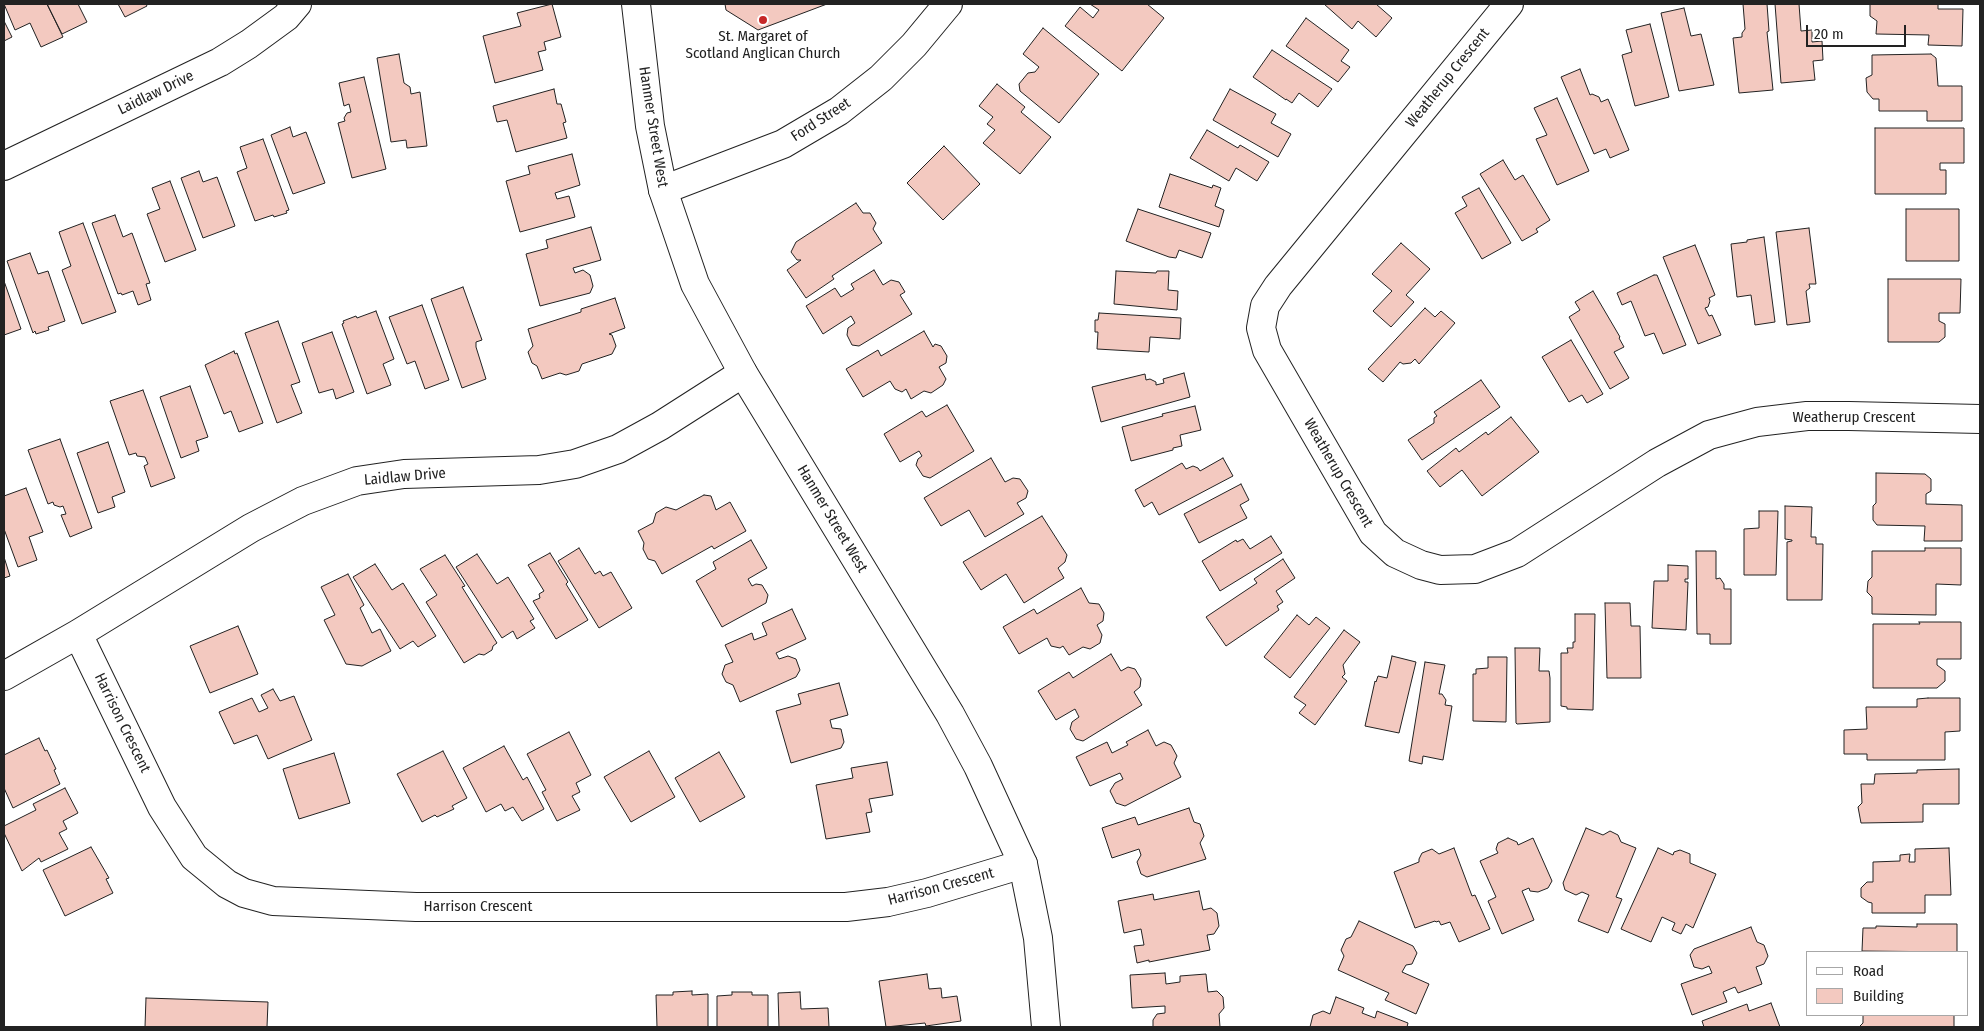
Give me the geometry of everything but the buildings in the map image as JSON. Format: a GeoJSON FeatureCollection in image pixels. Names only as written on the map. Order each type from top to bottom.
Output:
{"type":"FeatureCollection","features":[{"type":"Feature","properties":{"kind":"street","name":"Laidlaw Drive"},"geometry":{"type":"LineString","coordinates":[[4,166],[220,62],[286,17],[297,4]]}},
{"type":"Feature","properties":{"kind":"street","name":"Hanmer Street West"},"geometry":{"type":"LineString","coordinates":[[636,4],[650,126],[662,190],[695,284],[743,373],[950,714],[978,766],[1022,864],[1038,938],[1046,1027]]}},
{"type":"Feature","properties":{"kind":"street","name":"Ford Street"},"geometry":{"type":"LineString","coordinates":[[662,190],[784,144],[839,111],[881,78],[914,45],[948,4]]}},
{"type":"Feature","properties":{"kind":"street","name":"Weatherup Crescent"},"geometry":{"type":"LineString","coordinates":[[1509,4],[1278,286],[1265,306],[1261,328],[1267,350],[1372,533],[1395,553],[1420,565],[1440,570],[1475,569],[1516,553],[1657,463],[1709,435],[1757,422],[1807,416],[1980,419]]}},
{"type":"Feature","properties":{"kind":"street","name":"Laidlaw Drive"},"geometry":{"type":"LineString","coordinates":[[4,676],[78,634],[251,528],[303,500],[357,482],[404,474],[539,470],[575,464],[618,449],[743,373]]}},
{"type":"Feature","properties":{"kind":"street","name":"Harrison Crescent"},"geometry":{"type":"LineString","coordinates":[[78,634],[162,807],[194,858],[227,884],[244,893],[273,902],[426,907],[846,907],[888,902],[927,893],[1022,864]]}},
{"type":"Feature","properties":{"kind":"place","name":"St. Margaret of Scotland Anglican Church"},"geometry":{"type":"Point","coordinates":[763,20]}}]}
